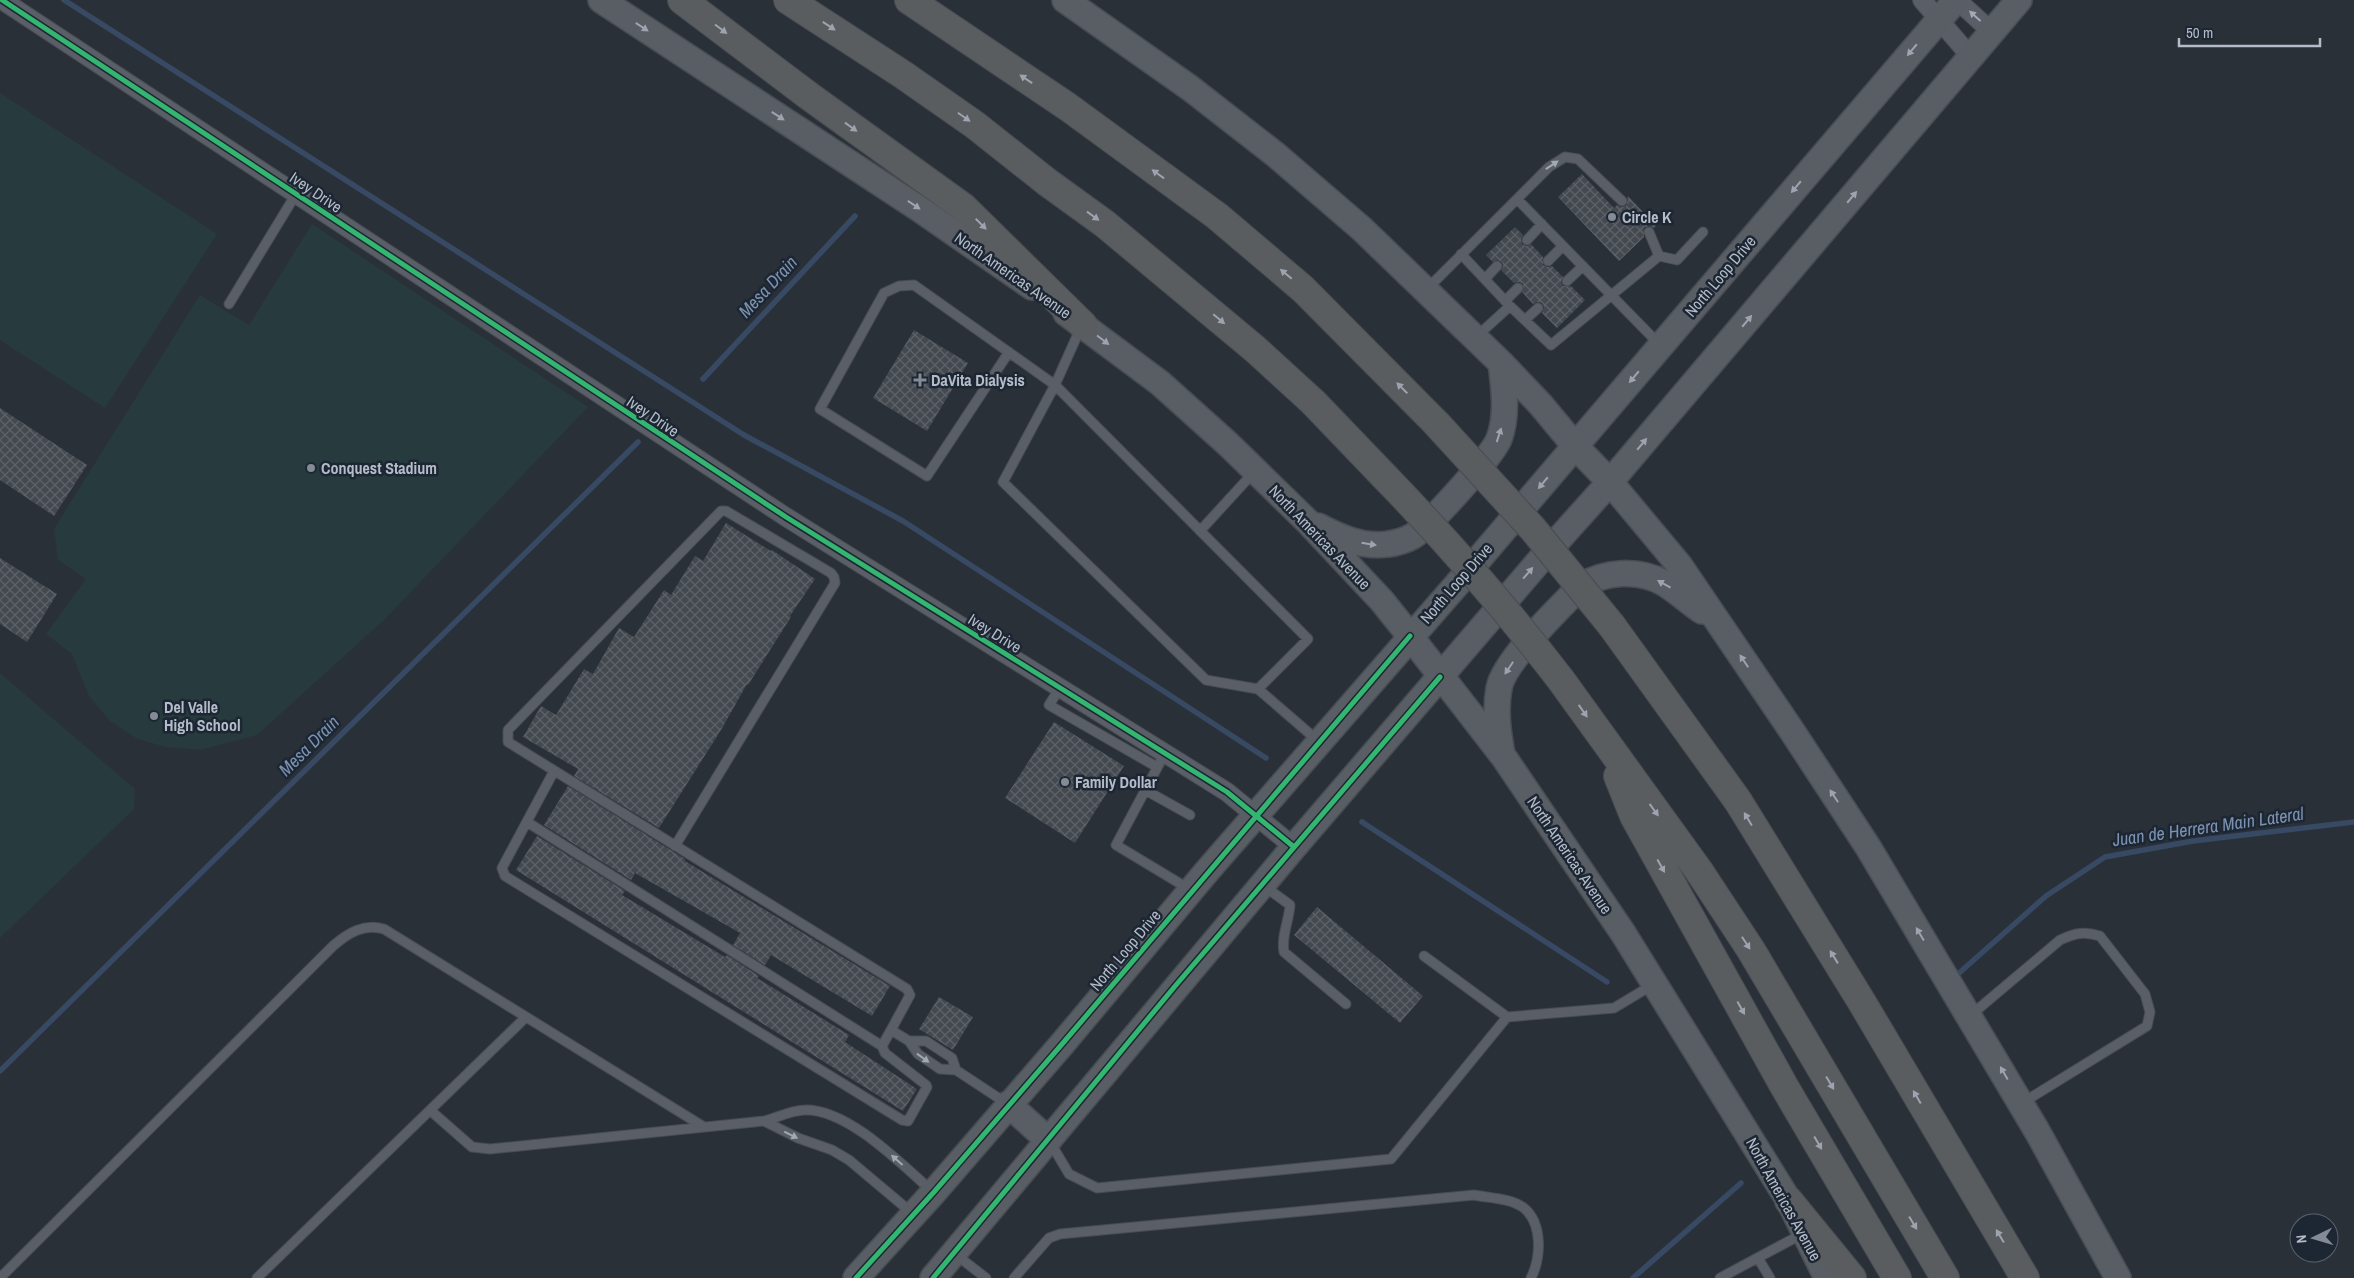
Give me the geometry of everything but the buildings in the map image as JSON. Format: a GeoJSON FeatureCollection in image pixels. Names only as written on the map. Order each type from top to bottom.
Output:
{"type":"FeatureCollection","features":[{"type":"Feature","properties":{"kind":"highway"},"geometry":{"type":"LineString","coordinates":[[682,0],[809,96],[963,207],[1083,324]]}},
{"type":"Feature","properties":{"kind":"highway"},"geometry":{"type":"LineString","coordinates":[[788,0],[902,74],[975,125],[1047,182],[1105,224],[1262,356],[1313,402],[1456,551],[1520,626],[1699,871],[1751,950],[1946,1278]]}},
{"type":"Feature","properties":{"kind":"highway"},"geometry":{"type":"LineString","coordinates":[[909,0],[1068,107],[1217,216],[1303,289],[1436,422],[1533,529],[1612,626],[1738,801],[1863,1004],[2026,1278]]}},
{"type":"Feature","properties":{"kind":"highway"},"geometry":{"type":"LineString","coordinates":[[1604,742],[1634,816],[1784,1086],[1897,1278]]}},
{"type":"Feature","properties":{"kind":"highway"},"geometry":{"type":"LineString","coordinates":[[1788,1200],[1852,1278]]}},
{"type":"Feature","properties":{"kind":"main road","name":"North Americas Avenue"},"geometry":{"type":"LineString","coordinates":[[601,0],[918,208],[1083,324],[1160,383],[1255,470],[1307,521],[1382,601],[1410,636],[1502,756],[1575,859],[1788,1200],[1827,1278]]}},
{"type":"Feature","properties":{"kind":"main road"},"geometry":{"type":"LineString","coordinates":[[1065,0],[1190,88],[1276,155],[1362,229],[1427,289],[1542,405],[1575,446],[1610,482],[1680,566],[1868,847],[2037,1130],[2118,1278]]}},
{"type":"Feature","properties":{"kind":"main road","name":"North Loop Drive"},"geometry":{"type":"LineString","coordinates":[[856,1278],[934,1192],[1410,636],[1466,574],[1938,19],[1957,0]]}},
{"type":"Feature","properties":{"kind":"main road"},"geometry":{"type":"LineString","coordinates":[[933,1278],[1294,847],[1534,566],[1610,482],[2019,0]]}},
{"type":"Feature","properties":{"kind":"main road"},"geometry":{"type":"LineString","coordinates":[[1307,521],[1349,540],[1374,545],[1389,544],[1414,536],[1488,457],[1499,439],[1504,419],[1504,387],[1501,363]]}},
{"type":"Feature","properties":{"kind":"main road"},"geometry":{"type":"LineString","coordinates":[[1502,756],[1496,718],[1499,687],[1503,678],[1526,645],[1581,586],[1591,580],[1612,574],[1645,575],[1671,588],[1718,623]]}},
{"type":"Feature","properties":{"kind":"main road"},"geometry":{"type":"LineString","coordinates":[[1008,1104],[1048,1140]]}},
{"type":"Feature","properties":{"kind":"main road"},"geometry":{"type":"LineString","coordinates":[[2037,1130],[2078,1187],[2134,1278]]}},
{"type":"Feature","properties":{"kind":"street","name":"Ivey Drive"},"geometry":{"type":"LineString","coordinates":[[2,0],[786,518],[1060,688],[1161,760],[1227,792],[1294,847]]}},
{"type":"Feature","properties":{"kind":"street"},"geometry":{"type":"LineString","coordinates":[[1922,0],[1971,57]]}},
{"type":"Feature","properties":{"kind":"street"},"geometry":{"type":"LineString","coordinates":[[1957,0],[1992,32]]}},
{"type":"Feature","properties":{"kind":"lane"},"geometry":{"type":"LineString","coordinates":[[1427,289],[1548,167],[1565,157],[1578,160],[1622,201]]}},
{"type":"Feature","properties":{"kind":"lane"},"geometry":{"type":"LineString","coordinates":[[229,304],[296,194]]}},
{"type":"Feature","properties":{"kind":"lane"},"geometry":{"type":"LineString","coordinates":[[1517,199],[1661,346]]}},
{"type":"Feature","properties":{"kind":"lane"},"geometry":{"type":"LineString","coordinates":[[1527,240],[1542,224]]}},
{"type":"Feature","properties":{"kind":"lane"},"geometry":{"type":"LineString","coordinates":[[1649,232],[1659,256]]}},
{"type":"Feature","properties":{"kind":"lane"},"geometry":{"type":"LineString","coordinates":[[1659,256],[1677,260],[1703,232]]}},
{"type":"Feature","properties":{"kind":"lane"},"geometry":{"type":"LineString","coordinates":[[1548,261],[1563,246]]}},
{"type":"Feature","properties":{"kind":"lane"},"geometry":{"type":"LineString","coordinates":[[1462,254],[1508,304],[1551,345],[1659,256]]}},
{"type":"Feature","properties":{"kind":"lane"},"geometry":{"type":"LineString","coordinates":[[1485,279],[1497,266]]}},
{"type":"Feature","properties":{"kind":"lane"},"geometry":{"type":"LineString","coordinates":[[1567,281],[1583,266]]}},
{"type":"Feature","properties":{"kind":"lane"},"geometry":{"type":"LineString","coordinates":[[1009,352],[926,476],[820,409],[884,293],[899,286],[914,285],[1009,352],[1055,385],[1308,639],[1258,689]]}},
{"type":"Feature","properties":{"kind":"lane"},"geometry":{"type":"LineString","coordinates":[[1475,338],[1508,304],[1518,288]]}},
{"type":"Feature","properties":{"kind":"lane"},"geometry":{"type":"LineString","coordinates":[[1525,320],[1538,308]]}},
{"type":"Feature","properties":{"kind":"lane"},"geometry":{"type":"LineString","coordinates":[[1083,324],[1055,385],[1003,482],[1206,680],[1258,689],[1320,742]]}},
{"type":"Feature","properties":{"kind":"lane"},"geometry":{"type":"LineString","coordinates":[[1200,531],[1255,470]]}},
{"type":"Feature","properties":{"kind":"lane"},"geometry":{"type":"LineString","coordinates":[[675,846],[835,583],[831,573],[726,511],[721,511],[508,730],[508,742],[675,846],[908,989],[910,995],[882,1046]]}},
{"type":"Feature","properties":{"kind":"lane"},"geometry":{"type":"LineString","coordinates":[[1161,760],[1116,845],[1191,891]]}},
{"type":"Feature","properties":{"kind":"lane"},"geometry":{"type":"LineString","coordinates":[[527,822],[882,1046],[885,1053],[926,1084],[927,1087],[908,1121],[902,1120],[505,876],[502,868],[554,770]]}},
{"type":"Feature","properties":{"kind":"lane"},"geometry":{"type":"LineString","coordinates":[[1145,790],[1190,815]]}},
{"type":"Feature","properties":{"kind":"lane"},"geometry":{"type":"LineString","coordinates":[[1262,885],[1290,905],[1289,920],[1282,942],[1284,952],[1346,1004]]}},
{"type":"Feature","properties":{"kind":"lane"},"geometry":{"type":"LineString","coordinates":[[0,1278],[333,946],[347,934],[373,926],[384,929],[704,1127]]}},
{"type":"Feature","properties":{"kind":"lane"},"geometry":{"type":"LineString","coordinates":[[1970,1016],[2060,940],[2076,933],[2090,933],[2100,936],[2145,994],[2150,1012],[2147,1026],[2021,1104]]}},
{"type":"Feature","properties":{"kind":"lane"},"geometry":{"type":"LineString","coordinates":[[1424,956],[1507,1017],[1614,1008],[1654,983]]}},
{"type":"Feature","properties":{"kind":"lane"},"geometry":{"type":"LineString","coordinates":[[257,1278],[526,1017]]}},
{"type":"Feature","properties":{"kind":"lane"},"geometry":{"type":"LineString","coordinates":[[1048,1140],[1070,1174],[1097,1188],[1391,1159],[1507,1017]]}},
{"type":"Feature","properties":{"kind":"lane"},"geometry":{"type":"LineString","coordinates":[[891,1030],[909,1041],[918,1054],[940,1069],[956,1070],[1008,1104]]}},
{"type":"Feature","properties":{"kind":"lane"},"geometry":{"type":"LineString","coordinates":[[909,1041],[926,1041],[952,1058],[956,1070]]}},
{"type":"Feature","properties":{"kind":"lane"},"geometry":{"type":"LineString","coordinates":[[431,1111],[472,1147],[490,1149],[764,1121],[804,1110],[828,1114],[851,1124],[884,1149],[934,1192]]}},
{"type":"Feature","properties":{"kind":"lane"},"geometry":{"type":"LineString","coordinates":[[764,1121],[798,1138],[832,1150],[849,1160],[914,1215]]}},
{"type":"Feature","properties":{"kind":"lane"},"geometry":{"type":"LineString","coordinates":[[1014,1278],[1049,1238],[1060,1234],[1474,1195],[1511,1202],[1523,1208],[1533,1219],[1537,1231],[1538,1248],[1536,1268],[1531,1278]]}},
{"type":"Feature","properties":{"kind":"lane"},"geometry":{"type":"LineString","coordinates":[[1720,1278],[1804,1233]]}},
{"type":"Feature","properties":{"kind":"lane"},"geometry":{"type":"LineString","coordinates":[[954,1253],[986,1278]]}},
{"type":"Feature","properties":{"kind":"lane"},"geometry":{"type":"LineString","coordinates":[[1758,1258],[1770,1278]]}},
{"type":"Feature","properties":{"kind":"green space"},"geometry":{"type":"Polygon","coordinates":[[[0,93],[217,234],[105,408],[0,340],[0,93]]]}},
{"type":"Feature","properties":{"kind":"green space","name":"Conquest Stadium"},"geometry":{"type":"Polygon","coordinates":[[[312,224],[588,407],[384,620],[257,735],[200,750],[165,747],[138,739],[110,721],[89,696],[72,654],[46,634],[86,579],[58,560],[54,529],[200,295],[249,325],[312,224]]]}},
{"type":"Feature","properties":{"kind":"green space"},"geometry":{"type":"Polygon","coordinates":[[[0,673],[135,789],[134,809],[0,938],[0,673]]]}},
{"type":"Feature","properties":{"kind":"waterway"},"geometry":{"type":"LineString","coordinates":[[64,0],[744,435],[903,521],[1266,758]]}},
{"type":"Feature","properties":{"kind":"waterway","name":"Mesa Drain"},"geometry":{"type":"LineString","coordinates":[[703,379],[855,216]]}},
{"type":"Feature","properties":{"kind":"waterway","name":"Mesa Drain"},"geometry":{"type":"LineString","coordinates":[[0,1071],[638,442]]}},
{"type":"Feature","properties":{"kind":"waterway"},"geometry":{"type":"LineString","coordinates":[[1362,822],[1607,982]]}},
{"type":"Feature","properties":{"kind":"waterway","name":"Juan de Herrera Main Lateral"},"geometry":{"type":"LineString","coordinates":[[1958,974],[2046,896],[2105,857],[2193,841],[2354,822]]}},
{"type":"Feature","properties":{"kind":"waterway","name":"Juan de Herrera Main Lateral"},"geometry":{"type":"LineString","coordinates":[[1633,1278],[1741,1183]]}},
{"type":"Feature","properties":{"kind":"cycle path"},"geometry":{"type":"LineString","coordinates":[[2,0],[786,517],[1227,792],[1294,847]]}},
{"type":"Feature","properties":{"kind":"cycle path"},"geometry":{"type":"LineString","coordinates":[[856,1278],[934,1192],[1063,1043],[1410,636]]}},
{"type":"Feature","properties":{"kind":"cycle path"},"geometry":{"type":"LineString","coordinates":[[933,1278],[1176,985],[1440,677]]}},
{"type":"Feature","properties":{"kind":"place","name":"Circle K"},"geometry":{"type":"Point","coordinates":[1612,217]}},
{"type":"Feature","properties":{"kind":"place","name":"DaVita Dialysis"},"geometry":{"type":"Point","coordinates":[920,380]}},
{"type":"Feature","properties":{"kind":"place","name":"Conquest Stadium"},"geometry":{"type":"Point","coordinates":[311,468]}},
{"type":"Feature","properties":{"kind":"place","name":"Del Valle High School"},"geometry":{"type":"Point","coordinates":[154,716]}},
{"type":"Feature","properties":{"kind":"place","name":"Family Dollar"},"geometry":{"type":"Point","coordinates":[1065,782]}}]}
